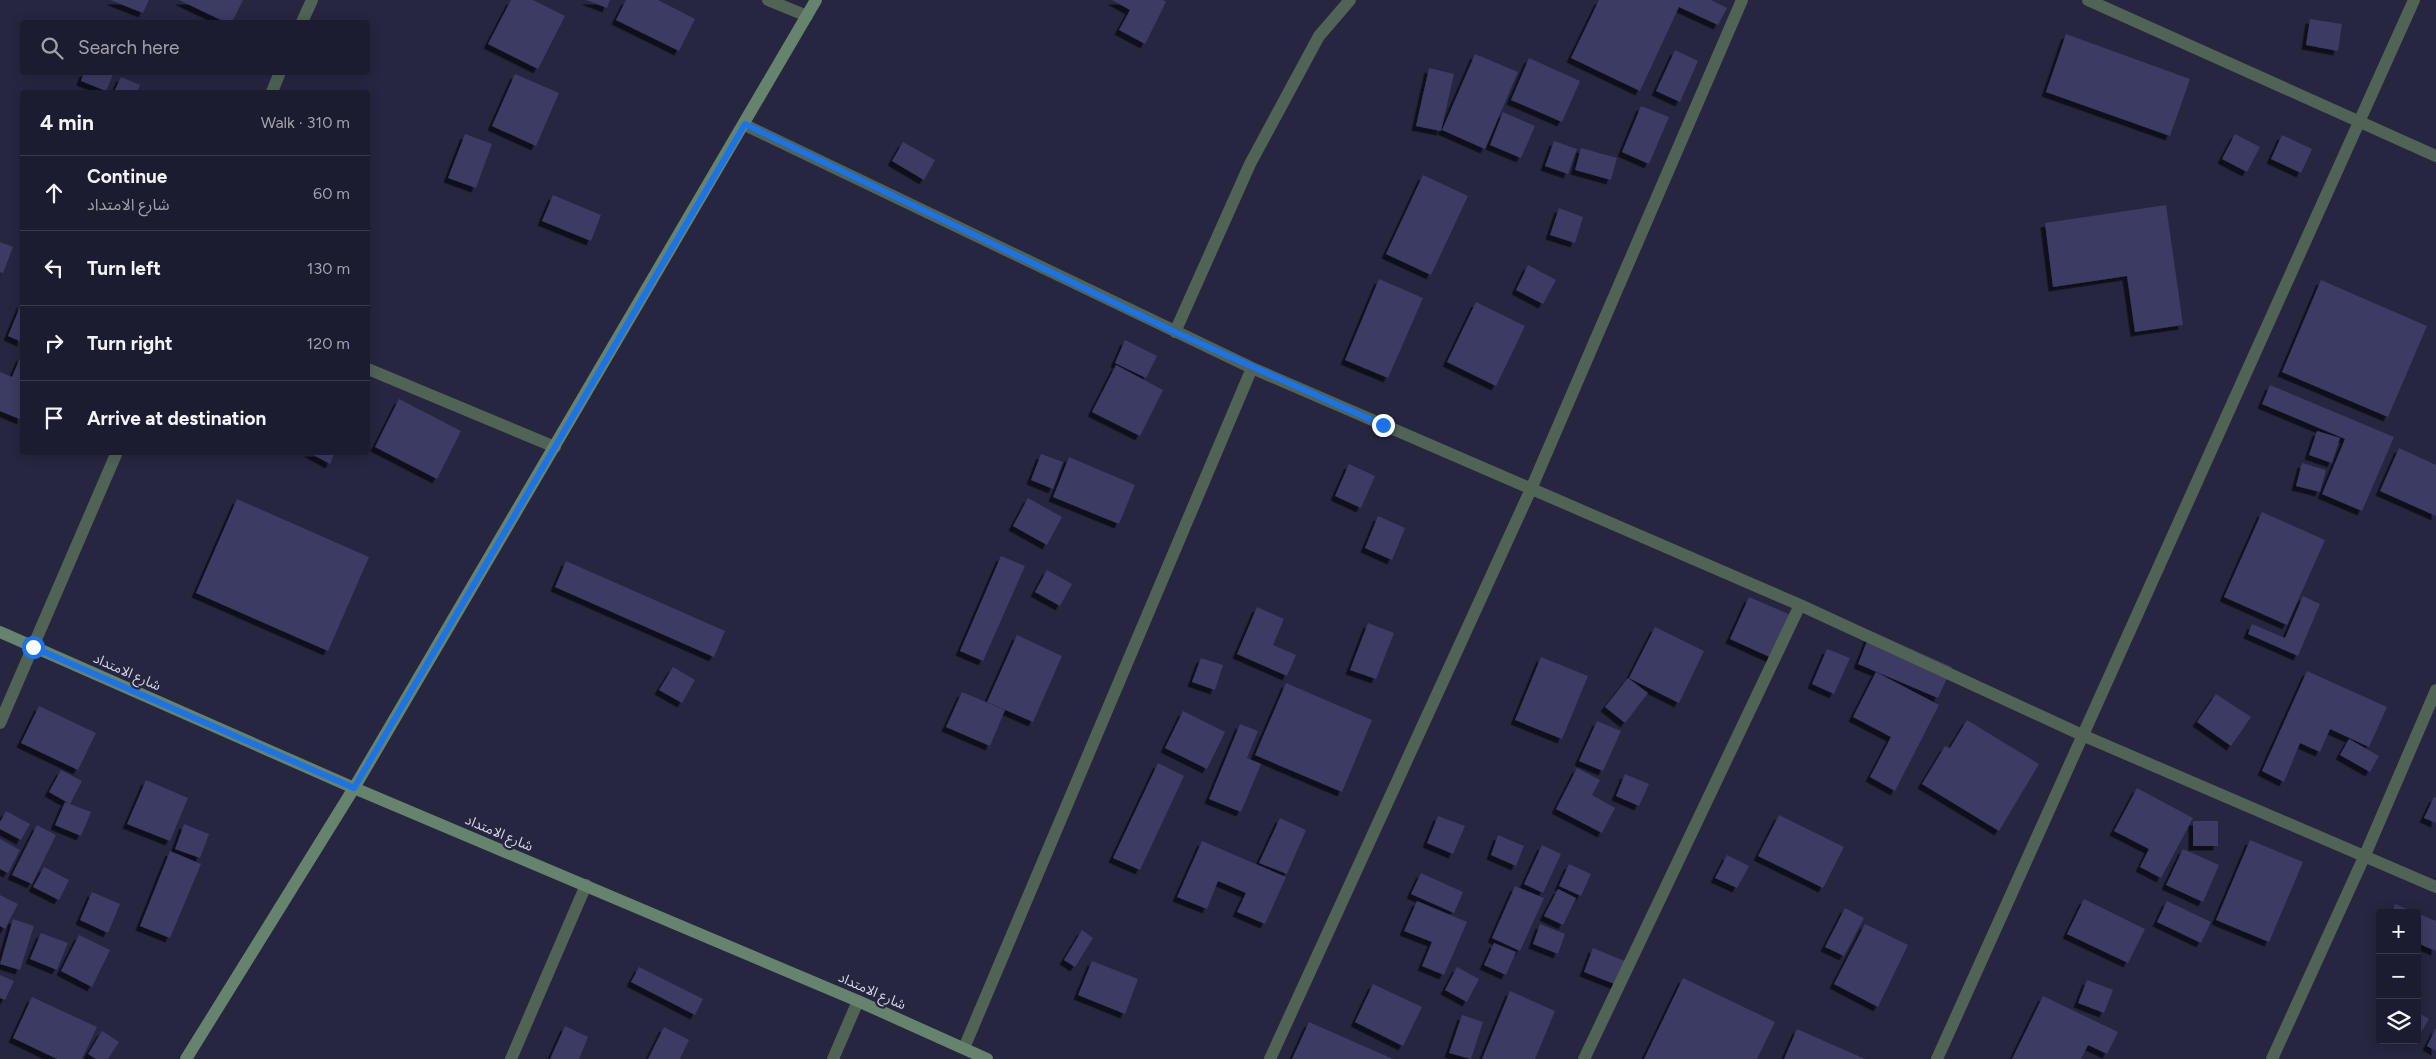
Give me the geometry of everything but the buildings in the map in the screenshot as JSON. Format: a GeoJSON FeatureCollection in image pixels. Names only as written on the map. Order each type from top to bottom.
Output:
{"type":"FeatureCollection","features":[{"type":"Feature","properties":{"kind":"street"},"geometry":{"type":"LineString","coordinates":[[303,20],[312,0]]}},
{"type":"Feature","properties":{"kind":"street"},"geometry":{"type":"LineString","coordinates":[[768,0],[807,16]]}},
{"type":"Feature","properties":{"kind":"street"},"geometry":{"type":"LineString","coordinates":[[186,1059],[354,788],[816,0]]}},
{"type":"Feature","properties":{"kind":"street"},"geometry":{"type":"LineString","coordinates":[[1175,332],[1250,164],[1319,36],[1350,0]]}},
{"type":"Feature","properties":{"kind":"street"},"geometry":{"type":"LineString","coordinates":[[1270,1059],[1531,489],[1742,0]]}},
{"type":"Feature","properties":{"kind":"street"},"geometry":{"type":"LineString","coordinates":[[2088,0],[2436,156]]}},
{"type":"Feature","properties":{"kind":"street"},"geometry":{"type":"LineString","coordinates":[[1937,1059],[2414,0]]}},
{"type":"Feature","properties":{"kind":"street"},"geometry":{"type":"LineString","coordinates":[[273,90],[279,75]]}},
{"type":"Feature","properties":{"kind":"street"},"geometry":{"type":"LineString","coordinates":[[745,124],[1252,368],[1800,605],[2082,735],[2436,886]]}},
{"type":"Feature","properties":{"kind":"street"},"geometry":{"type":"LineString","coordinates":[[964,1048],[1252,368]]}},
{"type":"Feature","properties":{"kind":"street"},"geometry":{"type":"LineString","coordinates":[[370,371],[555,447]]}},
{"type":"Feature","properties":{"kind":"street"},"geometry":{"type":"LineString","coordinates":[[0,723],[116,455]]}},
{"type":"Feature","properties":{"kind":"street"},"geometry":{"type":"LineString","coordinates":[[1584,1059],[1800,605]]}},
{"type":"Feature","properties":{"kind":"street","name":"شارع الامتداد"},"geometry":{"type":"LineString","coordinates":[[0,632],[354,788],[858,1001],[987,1059]]}},
{"type":"Feature","properties":{"kind":"street"},"geometry":{"type":"LineString","coordinates":[[2272,1059],[2365,855],[2436,690]]}},
{"type":"Feature","properties":{"kind":"street"},"geometry":{"type":"LineString","coordinates":[[511,1059],[586,885]]}},
{"type":"Feature","properties":{"kind":"street"},"geometry":{"type":"LineString","coordinates":[[834,1059],[858,1001]]}},
{"type":"Feature","properties":{"kind":"route"},"geometry":{"type":"LineString","coordinates":[[33,647],[354,788],[745,124],[1175,332],[1383,425]]}}]}
